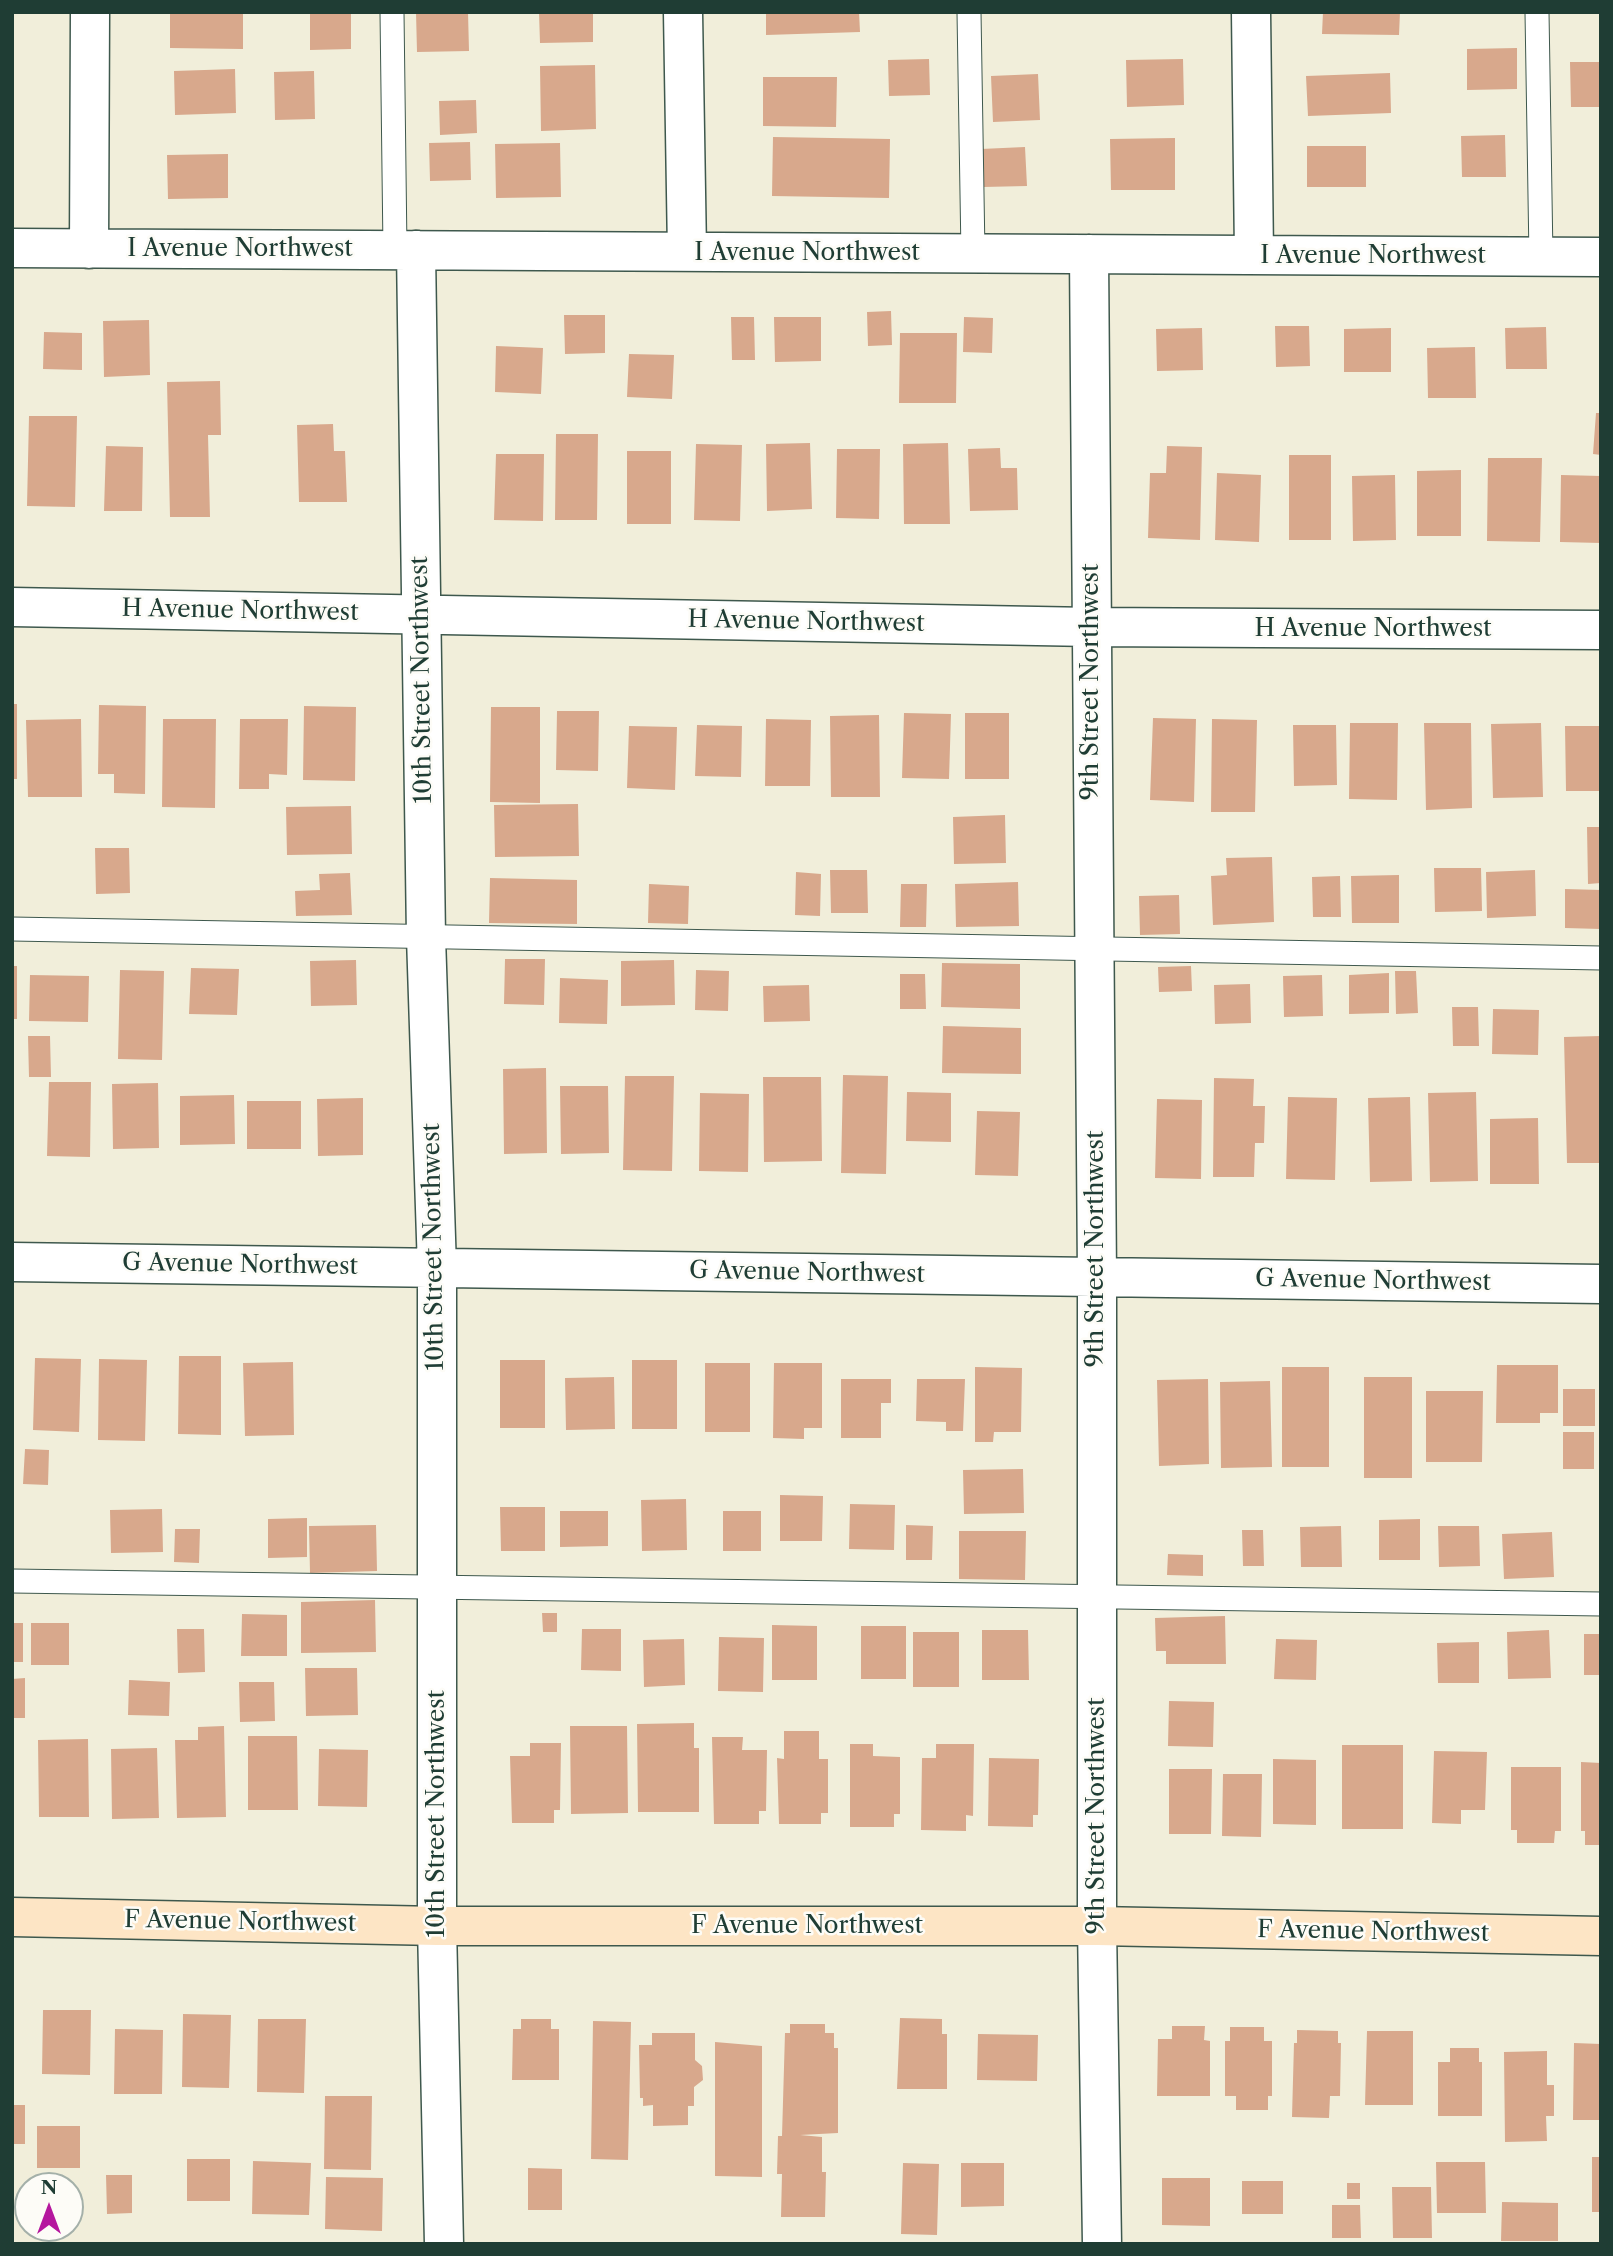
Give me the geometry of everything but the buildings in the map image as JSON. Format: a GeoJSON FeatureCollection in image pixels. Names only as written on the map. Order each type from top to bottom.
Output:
{"type":"FeatureCollection","features":[{"type":"Feature","properties":{"kind":"main road","name":"F Avenue Northwest"},"geometry":{"type":"LineString","coordinates":[[12,1917],[437,1926],[1097,1926],[1601,1936]]}},
{"type":"Feature","properties":{"kind":"street"},"geometry":{"type":"LineString","coordinates":[[89,248],[90,12]]}},
{"type":"Feature","properties":{"kind":"street"},"geometry":{"type":"LineString","coordinates":[[683,12],[687,252]]}},
{"type":"Feature","properties":{"kind":"street"},"geometry":{"type":"LineString","coordinates":[[1251,12],[1254,255]]}},
{"type":"Feature","properties":{"kind":"street","name":"I Avenue Northwest"},"geometry":{"type":"LineString","coordinates":[[12,248],[1601,257]]}},
{"type":"Feature","properties":{"kind":"street","name":"10th Street Northwest"},"geometry":{"type":"LineString","coordinates":[[406,250],[421,615],[426,937],[437,1268],[437,1926],[444,2244]]}},
{"type":"Feature","properties":{"kind":"street","name":"9th Street Northwest"},"geometry":{"type":"LineString","coordinates":[[1088,254],[1097,1277],[1097,1926],[1102,2244]]}},
{"type":"Feature","properties":{"kind":"street","name":"H Avenue Northwest"},"geometry":{"type":"LineString","coordinates":[[12,607],[1091,627],[1601,630]]}},
{"type":"Feature","properties":{"kind":"street","name":"G Avenue Northwest"},"geometry":{"type":"LineString","coordinates":[[12,1262],[1601,1284]]}},
{"type":"Feature","properties":{"kind":"lane"},"geometry":{"type":"LineString","coordinates":[[391,12],[406,250]]}},
{"type":"Feature","properties":{"kind":"lane"},"geometry":{"type":"LineString","coordinates":[[969,12],[973,254]]}},
{"type":"Feature","properties":{"kind":"lane"},"geometry":{"type":"LineString","coordinates":[[1537,12],[1541,257]]}},
{"type":"Feature","properties":{"kind":"lane"},"geometry":{"type":"LineString","coordinates":[[12,929],[1601,958]]}},
{"type":"Feature","properties":{"kind":"lane"},"geometry":{"type":"LineString","coordinates":[[12,1581],[1601,1604]]}}]}
